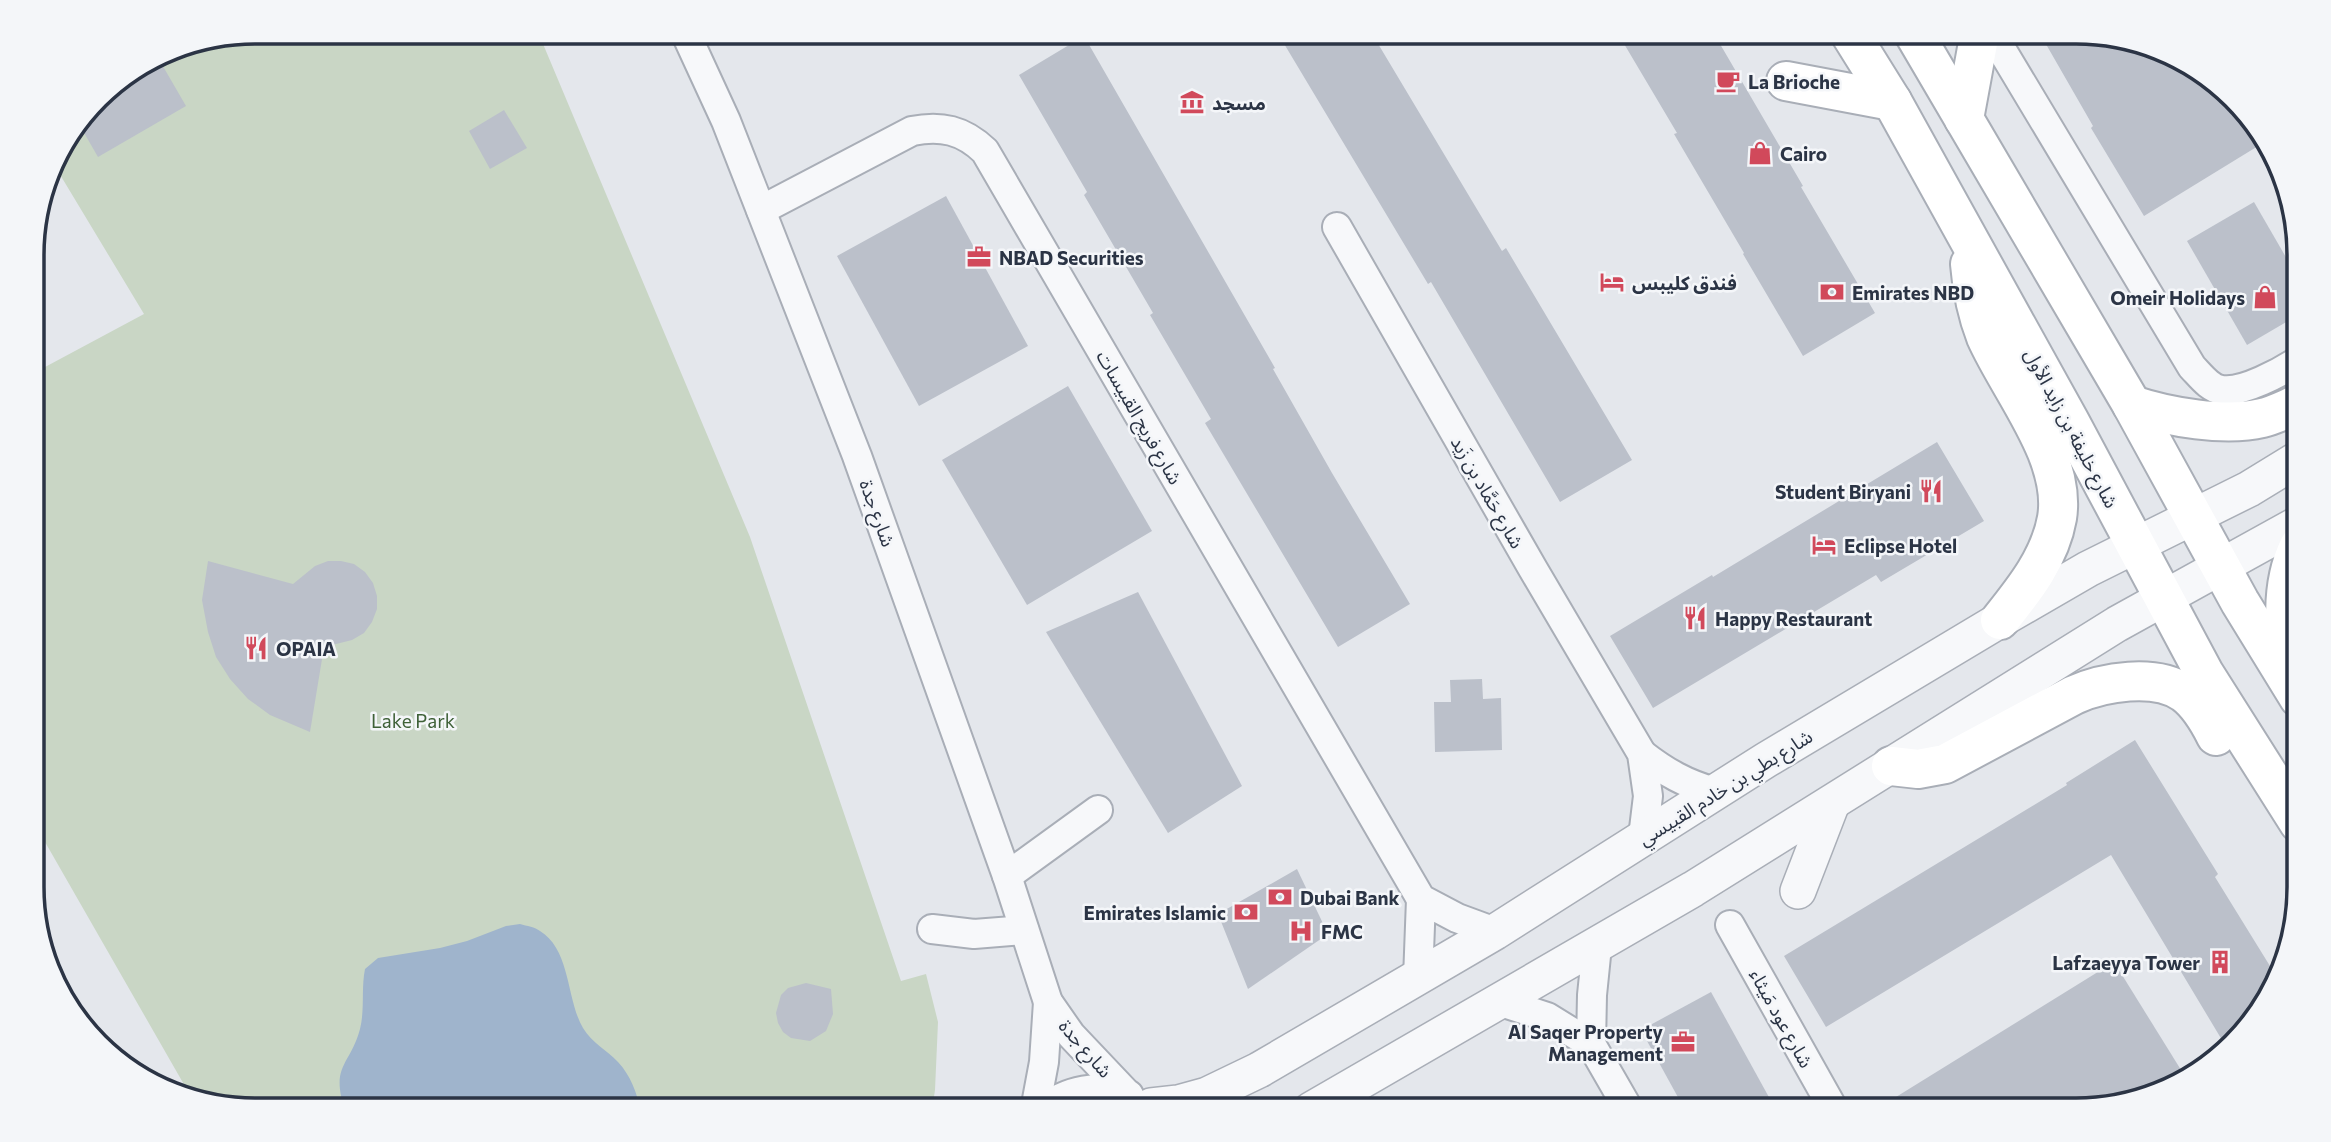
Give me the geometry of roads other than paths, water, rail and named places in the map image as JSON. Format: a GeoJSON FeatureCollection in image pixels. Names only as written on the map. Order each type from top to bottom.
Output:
{"type":"FeatureCollection","features":[{"type":"Feature","properties":{"kind":"main road","name":"شارع خليفة بن زايد الأول"},"geometry":{"type":"LineString","coordinates":[[1856,44],[1892,101],[2070,422],[2217,695],[2287,804]]}},
{"type":"Feature","properties":{"kind":"main road"},"geometry":{"type":"LineString","coordinates":[[1920,44],[2132,405],[2240,602],[2287,678]]}},
{"type":"Feature","properties":{"kind":"main road"},"geometry":{"type":"LineString","coordinates":[[1964,118],[1978,44]]}},
{"type":"Feature","properties":{"kind":"main road"},"geometry":{"type":"LineString","coordinates":[[1786,81],[1892,101]]}},
{"type":"Feature","properties":{"kind":"main road"},"geometry":{"type":"LineString","coordinates":[[1969,241],[1972,288],[1986,336],[2043,444],[2056,485],[2057,518],[2049,543],[2028,584],[2000,620]]}},
{"type":"Feature","properties":{"kind":"main road"},"geometry":{"type":"LineString","coordinates":[[2132,405],[2180,417],[2240,421],[2261,418],[2287,408]]}},
{"type":"Feature","properties":{"kind":"main road"},"geometry":{"type":"LineString","coordinates":[[2287,582],[2287,622]]}},
{"type":"Feature","properties":{"kind":"main road"},"geometry":{"type":"LineString","coordinates":[[1891,766],[1918,769],[1945,764],[2087,689],[2118,682],[2148,682],[2176,689],[2197,705],[2224,750],[2262,803],[2287,823]]}},
{"type":"Feature","properties":{"kind":"street","name":"شارع جدة"},"geometry":{"type":"LineString","coordinates":[[691,44],[726,121],[858,456],[1007,876],[1048,1002],[1071,1035],[1139,1098]]}},
{"type":"Feature","properties":{"kind":"street"},"geometry":{"type":"LineString","coordinates":[[1998,44],[2192,367],[2213,386],[2227,390],[2260,380],[2287,366]]}},
{"type":"Feature","properties":{"kind":"street","name":"شارع فريج القبيسات"},"geometry":{"type":"LineString","coordinates":[[761,210],[912,131],[944,128],[959,132],[985,151],[1421,899]]}},
{"type":"Feature","properties":{"kind":"street","name":"شارع حَمَّاد بن زَيد"},"geometry":{"type":"LineString","coordinates":[[1337,227],[1642,754],[1664,771],[1688,784],[1715,792]]}},
{"type":"Feature","properties":{"kind":"street","name":"شارع بطي بن خادم القبيسي"},"geometry":{"type":"LineString","coordinates":[[1197,1098],[1231,1084],[1418,979],[1715,792],[2000,620],[2088,569],[2249,489],[2287,466]]}},
{"type":"Feature","properties":{"kind":"street"},"geometry":{"type":"LineString","coordinates":[[1332,1098],[1597,946],[1832,803],[2117,624],[2287,530]]}},
{"type":"Feature","properties":{"kind":"street","name":"شارع حَمَّاد بن زَيد"},"geometry":{"type":"LineString","coordinates":[[1642,754],[1648,796],[1643,837]]}},
{"type":"Feature","properties":{"kind":"street"},"geometry":{"type":"LineString","coordinates":[[1798,891],[1832,803]]}},
{"type":"Feature","properties":{"kind":"street"},"geometry":{"type":"LineString","coordinates":[[1007,876],[1098,810]]}},
{"type":"Feature","properties":{"kind":"street"},"geometry":{"type":"LineString","coordinates":[[1418,979],[1421,899],[1457,918],[1495,932]]}},
{"type":"Feature","properties":{"kind":"street","name":"شارع عود مَيثاء"},"geometry":{"type":"LineString","coordinates":[[1730,925],[1827,1098]]}},
{"type":"Feature","properties":{"kind":"street"},"geometry":{"type":"LineString","coordinates":[[932,929],[974,934],[1024,930]]}},
{"type":"Feature","properties":{"kind":"street"},"geometry":{"type":"LineString","coordinates":[[1591,1044],[1597,946]]}},
{"type":"Feature","properties":{"kind":"street"},"geometry":{"type":"LineString","coordinates":[[1498,1001],[1547,1017],[1591,1044],[1622,1098]]}},
{"type":"Feature","properties":{"kind":"street","name":"شارع جدة"},"geometry":{"type":"LineString","coordinates":[[1037,1098],[1044,1062],[1048,1002]]}},
{"type":"Feature","properties":{"kind":"street"},"geometry":{"type":"LineString","coordinates":[[1062,1098],[1075,1092],[1100,1088],[1129,1098]]}},
{"type":"Feature","properties":{"kind":"water"},"geometry":{"type":"Polygon","coordinates":[[[520,924],[540,931],[550,939],[563,962],[583,1028],[623,1067],[637,1098],[342,1098],[340,1084],[343,1066],[360,1029],[365,969],[378,958],[440,948],[506,926],[520,924]]]}},
{"type":"Feature","properties":{"kind":"place","name":"La Brioche"},"geometry":{"type":"Point","coordinates":[1728,81]}},
{"type":"Feature","properties":{"kind":"place","name":"مسجد"},"geometry":{"type":"Point","coordinates":[1192,102]}},
{"type":"Feature","properties":{"kind":"place","name":"Cairo"},"geometry":{"type":"Point","coordinates":[1760,153]}},
{"type":"Feature","properties":{"kind":"place","name":"NBAD Securities"},"geometry":{"type":"Point","coordinates":[979,257]}},
{"type":"Feature","properties":{"kind":"place","name":"فندق كليبس"},"geometry":{"type":"Point","coordinates":[1612,282]}},
{"type":"Feature","properties":{"kind":"place","name":"Emirates NBD"},"geometry":{"type":"Point","coordinates":[1832,292]}},
{"type":"Feature","properties":{"kind":"place","name":"Omeir Holidays"},"geometry":{"type":"Point","coordinates":[2265,297]}},
{"type":"Feature","properties":{"kind":"place","name":"Student Biryani"},"geometry":{"type":"Point","coordinates":[1931,491]}},
{"type":"Feature","properties":{"kind":"place","name":"Eclipse Hotel"},"geometry":{"type":"Point","coordinates":[1824,545]}},
{"type":"Feature","properties":{"kind":"place","name":"Happy Restaurant"},"geometry":{"type":"Point","coordinates":[1695,618]}},
{"type":"Feature","properties":{"kind":"place","name":"OPAIA"},"geometry":{"type":"Point","coordinates":[256,648]}},
{"type":"Feature","properties":{"kind":"place","name":"Dubai Bank"},"geometry":{"type":"Point","coordinates":[1280,897]}},
{"type":"Feature","properties":{"kind":"place","name":"Emirates Islamic"},"geometry":{"type":"Point","coordinates":[1246,912]}},
{"type":"Feature","properties":{"kind":"place","name":"FMC"},"geometry":{"type":"Point","coordinates":[1301,931]}},
{"type":"Feature","properties":{"kind":"place","name":"Lafzaeyya Tower"},"geometry":{"type":"Point","coordinates":[2220,962]}},
{"type":"Feature","properties":{"kind":"place","name":"Al Saqer Property Management"},"geometry":{"type":"Point","coordinates":[1683,1042]}},
{"type":"Feature","properties":{"kind":"park label","name":"Lake Park"},"geometry":{"type":"Point","coordinates":[413,720]}}]}
